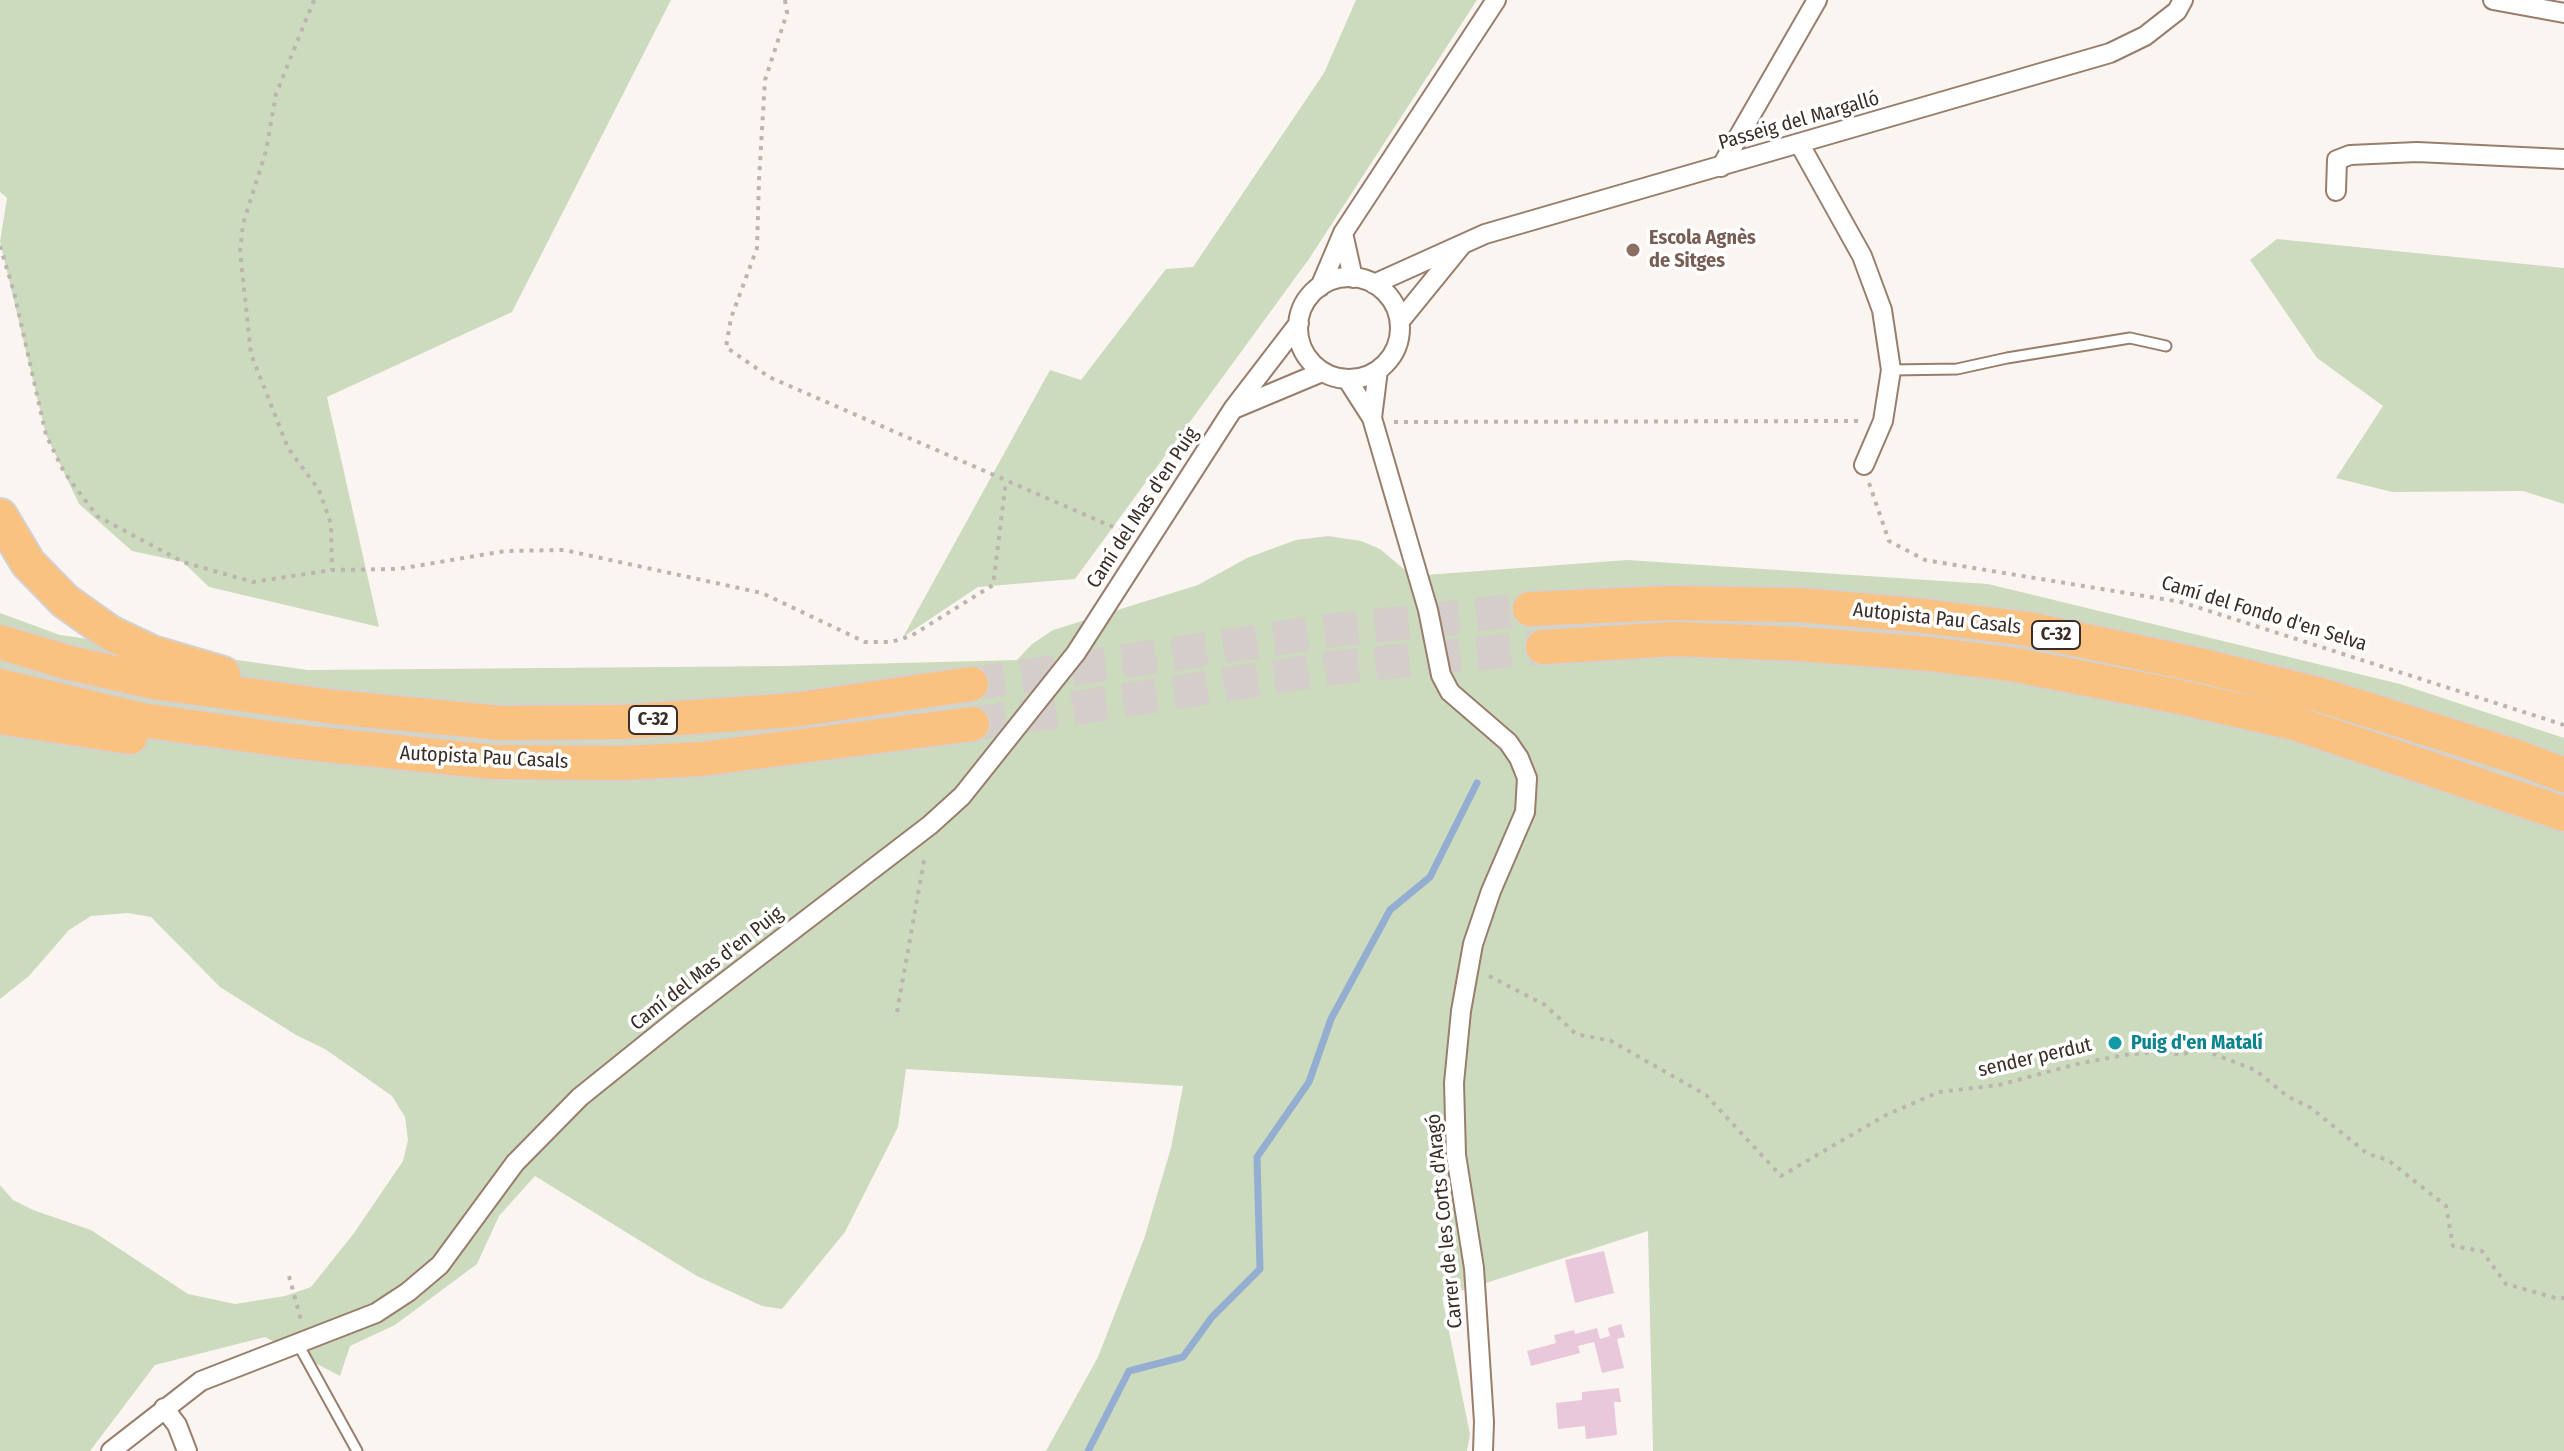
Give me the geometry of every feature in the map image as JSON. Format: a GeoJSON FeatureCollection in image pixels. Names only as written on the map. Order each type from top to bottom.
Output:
{"type":"FeatureCollection","features":[{"type":"Feature","properties":{"kind":"highway"},"geometry":{"type":"LineString","coordinates":[[0,516],[28,563],[65,601],[110,633],[152,653],[334,707]]}},
{"type":"Feature","properties":{"kind":"highway","name":"Autopista Pau Casals"},"geometry":{"type":"LineString","coordinates":[[1530,609],[1668,603],[1798,605],[2028,629],[2199,665],[2321,695],[2517,757],[2564,775]]}},
{"type":"Feature","properties":{"kind":"highway","name":"Autopista Pau Casals"},"geometry":{"type":"LineString","coordinates":[[1543,647],[1674,639],[1800,644],[1930,654],[2016,665],[2294,723],[2564,814]]}},
{"type":"Feature","properties":{"kind":"highway","name":"Autopista Pau Casals"},"geometry":{"type":"LineString","coordinates":[[0,642],[66,662],[153,682],[334,707],[500,723],[622,722],[794,710],[971,684]]}},
{"type":"Feature","properties":{"kind":"highway","name":"Autopista Pau Casals"},"geometry":{"type":"LineString","coordinates":[[0,686],[142,720],[290,741],[446,759],[547,763],[701,759],[972,724]]}},
{"type":"Feature","properties":{"kind":"highway"},"geometry":{"type":"LineString","coordinates":[[0,717],[366,768],[446,759]]}},
{"type":"Feature","properties":{"kind":"street"},"geometry":{"type":"LineString","coordinates":[[1320,287],[1339,279],[1353,278],[1374,284],[1390,298],[1400,321],[1397,346],[1391,358],[1378,370],[1347,379],[1322,372],[1311,362],[1299,337],[1299,323],[1305,303],[1320,287],[1343,233],[1496,0]]}},
{"type":"Feature","properties":{"kind":"street"},"geometry":{"type":"LineString","coordinates":[[1721,167],[1817,0]]}},
{"type":"Feature","properties":{"kind":"street","name":"Passeig del Margalló"},"geometry":{"type":"LineString","coordinates":[[1374,284],[1485,234],[2110,53],[2145,36],[2177,11],[2183,0]]}},
{"type":"Feature","properties":{"kind":"street"},"geometry":{"type":"LineString","coordinates":[[2493,0],[2564,13]]}},
{"type":"Feature","properties":{"kind":"street"},"geometry":{"type":"LineString","coordinates":[[1799,143],[1862,256],[1882,310],[1891,370],[1883,421],[1864,465]]}},
{"type":"Feature","properties":{"kind":"street"},"geometry":{"type":"LineString","coordinates":[[2336,191],[2337,160],[2350,155],[2417,152],[2564,159]]}},
{"type":"Feature","properties":{"kind":"street"},"geometry":{"type":"LineString","coordinates":[[1343,233],[1353,278]]}},
{"type":"Feature","properties":{"kind":"street"},"geometry":{"type":"LineString","coordinates":[[1400,321],[1464,242]]}},
{"type":"Feature","properties":{"kind":"street","name":"Camí del Mas d'en Puig"},"geometry":{"type":"LineString","coordinates":[[111,1451],[201,1381],[376,1313],[408,1292],[440,1265],[515,1163],[580,1097],[930,825],[962,796],[1076,653],[1233,409],[1299,323]]}},
{"type":"Feature","properties":{"kind":"street"},"geometry":{"type":"LineString","coordinates":[[1372,418],[1378,370]]}},
{"type":"Feature","properties":{"kind":"street"},"geometry":{"type":"LineString","coordinates":[[1233,409],[1322,372]]}},
{"type":"Feature","properties":{"kind":"street"},"geometry":{"type":"LineString","coordinates":[[1347,379],[1372,418]]}},
{"type":"Feature","properties":{"kind":"street","name":"Carrer de les Corts d'Aragó"},"geometry":{"type":"LineString","coordinates":[[1372,418],[1437,648],[1441,675],[1450,692],[1508,742],[1527,778],[1525,812],[1491,891],[1473,944],[1461,1011],[1454,1083],[1456,1155],[1474,1268],[1484,1422],[1483,1451]]}},
{"type":"Feature","properties":{"kind":"street"},"geometry":{"type":"LineString","coordinates":[[164,1408],[184,1437],[187,1451]]}},
{"type":"Feature","properties":{"kind":"lane"},"geometry":{"type":"LineString","coordinates":[[1891,370],[1957,369],[2130,338],[2166,346]]}},
{"type":"Feature","properties":{"kind":"lane"},"geometry":{"type":"LineString","coordinates":[[303,1343],[357,1451]]}},
{"type":"Feature","properties":{"kind":"path"},"geometry":{"type":"LineString","coordinates":[[314,0],[276,94],[266,151],[243,224],[240,251],[251,354],[288,448],[319,490],[331,524],[332,570]]}},
{"type":"Feature","properties":{"kind":"path"},"geometry":{"type":"LineString","coordinates":[[785,0],[787,13],[765,80],[757,248],[731,318],[726,347],[769,377],[1148,543]]}},
{"type":"Feature","properties":{"kind":"path"},"geometry":{"type":"LineString","coordinates":[[0,246],[14,292],[46,435],[64,472],[97,516],[183,562],[253,582],[332,570],[398,569],[505,551],[564,550],[762,593],[865,642],[891,642],[911,636],[993,585],[1006,481]]}},
{"type":"Feature","properties":{"kind":"path"},"geometry":{"type":"LineString","coordinates":[[1372,418],[1400,424],[1883,421]]}},
{"type":"Feature","properties":{"kind":"path","name":"Camí del Fondo d'en Selva"},"geometry":{"type":"LineString","coordinates":[[1864,465],[1889,541],[1925,560],[2181,602],[2564,725]]}},
{"type":"Feature","properties":{"kind":"path"},"geometry":{"type":"LineString","coordinates":[[897,1012],[930,825]]}},
{"type":"Feature","properties":{"kind":"path","name":"sender perdut"},"geometry":{"type":"LineString","coordinates":[[1473,944],[1481,972],[1545,1005],[1576,1034],[1611,1041],[1706,1095],[1781,1176],[1886,1115],[1939,1092],[1999,1085],[2081,1063],[2125,1055],[2163,1051],[2180,1055],[2201,1049],[2255,1070],[2287,1096],[2311,1108],[2368,1154],[2388,1160],[2446,1206],[2453,1246],[2482,1251],[2506,1284],[2564,1298]]}},
{"type":"Feature","properties":{"kind":"path"},"geometry":{"type":"LineString","coordinates":[[289,1276],[303,1343]]}},
{"type":"Feature","properties":{"kind":"green space"},"geometry":{"type":"Polygon","coordinates":[[[0,0],[671,0],[512,312],[327,397],[379,627],[209,587],[183,562],[132,551],[79,504],[46,435],[0,242],[7,198],[0,192],[0,0]]]}},
{"type":"Feature","properties":{"kind":"green space"},"geometry":{"type":"Polygon","coordinates":[[[1356,0],[1477,0],[1309,259],[1075,579],[978,587],[903,637],[1050,370],[1081,380],[1166,269],[1193,267],[1324,73],[1356,0]]]}},
{"type":"Feature","properties":{"kind":"green space"},"geometry":{"type":"Polygon","coordinates":[[[2277,239],[2564,268],[2564,504],[2523,491],[2392,492],[2336,478],[2383,406],[2317,358],[2250,260],[2277,239]]]}},
{"type":"Feature","properties":{"kind":"green space"},"geometry":{"type":"Polygon","coordinates":[[[1328,536],[1361,541],[1380,549],[1412,576],[1627,560],[1988,584],[2400,684],[2564,738],[2564,1451],[1653,1451],[1648,1231],[1442,1297],[1470,1434],[1467,1451],[1046,1451],[1098,1357],[1144,1239],[1171,1148],[1183,1086],[906,1069],[898,1127],[845,1232],[782,1309],[762,1306],[697,1276],[535,1176],[499,1216],[477,1264],[395,1325],[350,1346],[340,1376],[265,1337],[155,1365],[90,1451],[0,1451],[0,1185],[13,1200],[33,1210],[91,1230],[188,1294],[235,1304],[285,1296],[311,1287],[354,1233],[403,1161],[408,1140],[405,1117],[392,1096],[325,1049],[296,1035],[220,987],[151,917],[128,913],[91,916],[69,930],[29,976],[0,999],[0,613],[60,635],[308,670],[783,666],[1017,660],[1032,644],[1053,630],[1198,585],[1247,558],[1296,540],[1328,536]]]}},
{"type":"Feature","properties":{"kind":"building"},"geometry":{"type":"Polygon","coordinates":[[[1604,1251],[1614,1293],[1575,1303],[1565,1260],[1604,1251]]]}},
{"type":"Feature","properties":{"kind":"building"},"geometry":{"type":"Polygon","coordinates":[[[1621,1324],[1625,1337],[1617,1339],[1624,1368],[1602,1373],[1594,1342],[1578,1346],[1580,1353],[1531,1366],[1527,1351],[1556,1343],[1554,1335],[1597,1328],[1600,1339],[1610,1336],[1608,1328],[1621,1324]]]}},
{"type":"Feature","properties":{"kind":"building"},"geometry":{"type":"Polygon","coordinates":[[[1619,1388],[1621,1402],[1614,1402],[1617,1435],[1586,1439],[1585,1426],[1558,1429],[1556,1403],[1582,1400],[1582,1392],[1619,1388]]]}},
{"type":"Feature","properties":{"kind":"waterway"},"geometry":{"type":"LineString","coordinates":[[1088,1451],[1129,1371],[1183,1357],[1212,1317],[1260,1269],[1257,1157],[1309,1082],[1331,1019],[1390,910],[1430,877],[1477,783]]}},
{"type":"Feature","properties":{"kind":"tunnel"},"geometry":{"type":"LineString","coordinates":[[971,684],[1327,631],[1530,609]]}},
{"type":"Feature","properties":{"kind":"tunnel"},"geometry":{"type":"LineString","coordinates":[[972,724],[1339,667],[1543,647]]}},
{"type":"Feature","properties":{"kind":"place","name":"Escola Agnès de Sitges"},"geometry":{"type":"Point","coordinates":[1633,250]}},
{"type":"Feature","properties":{"kind":"place","name":"Puig d'en Matalí"},"geometry":{"type":"Point","coordinates":[2115,1043]}}]}
